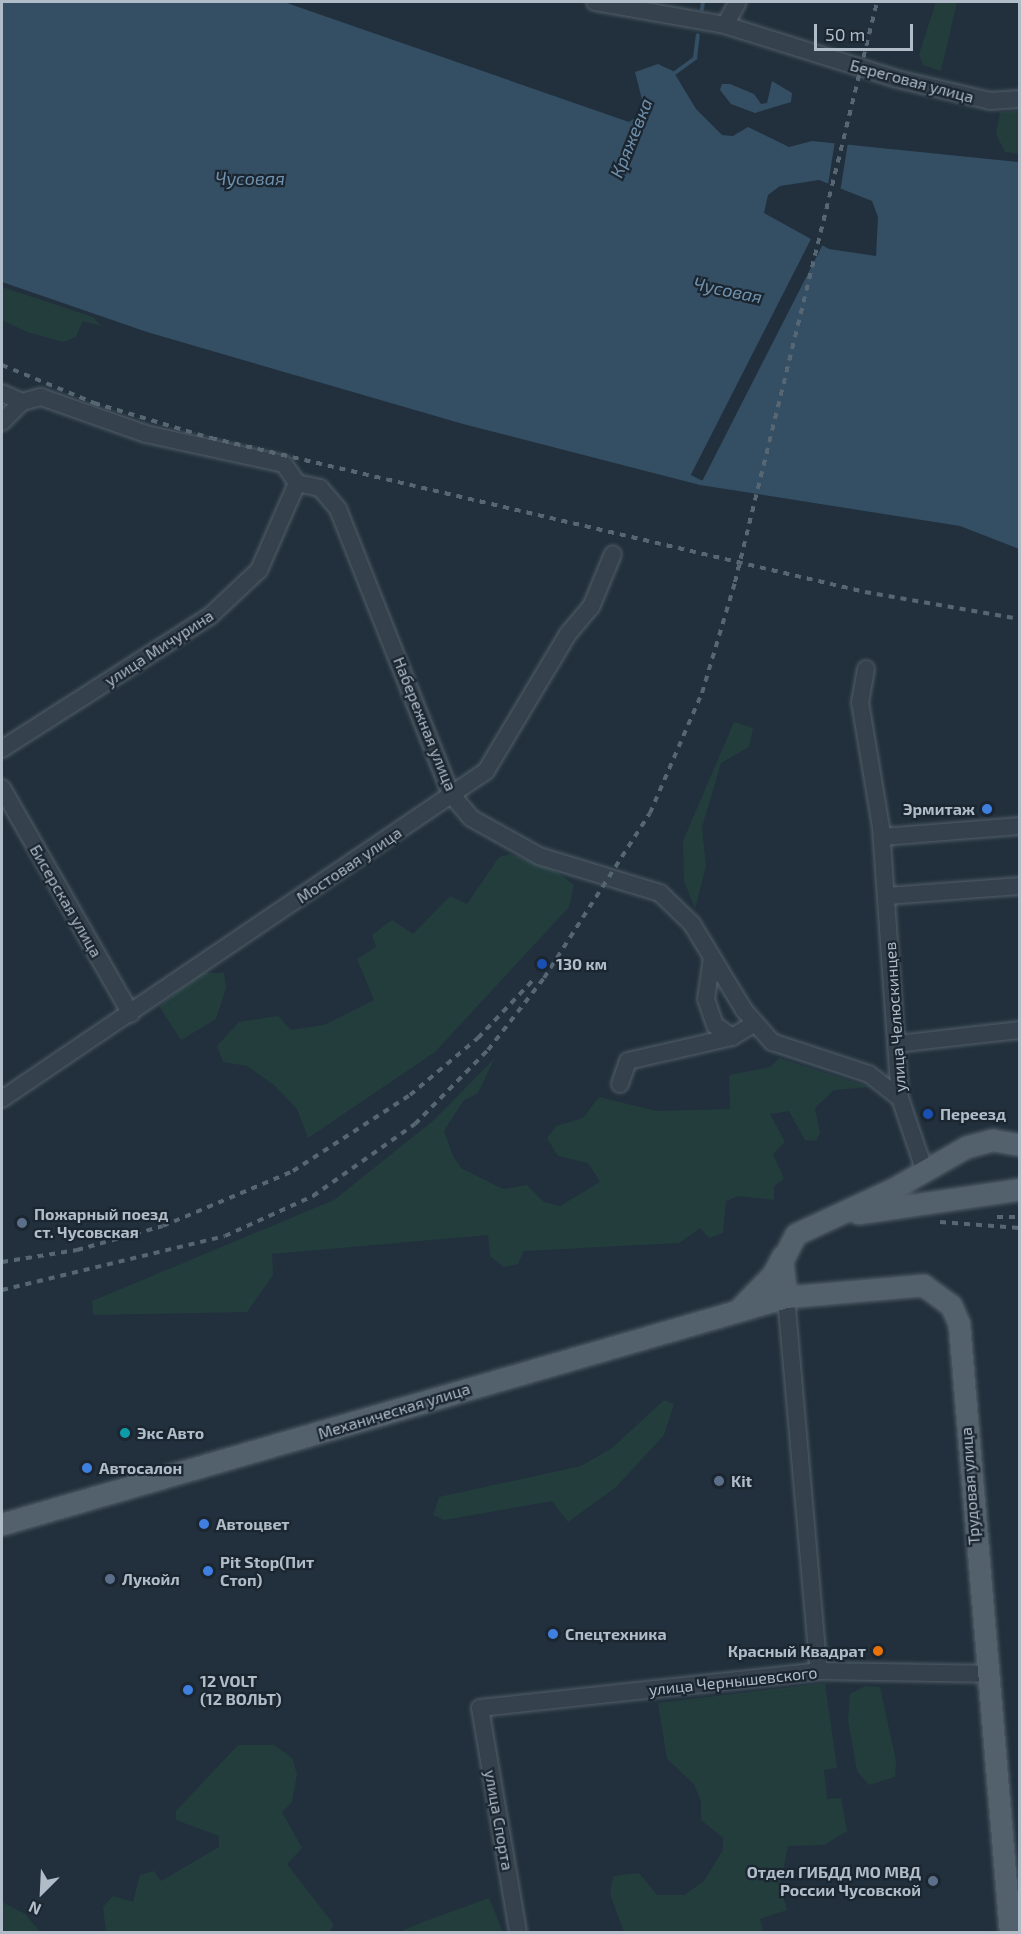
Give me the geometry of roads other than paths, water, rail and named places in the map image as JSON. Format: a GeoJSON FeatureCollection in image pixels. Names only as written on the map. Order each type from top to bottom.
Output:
{"type":"FeatureCollection","features":[{"type":"Feature","properties":{"kind":"main road"},"geometry":{"type":"LineString","coordinates":[[738,1310],[773,1274],[796,1234],[980,1142],[1020,1145]]}},
{"type":"Feature","properties":{"kind":"main road"},"geometry":{"type":"LineString","coordinates":[[819,1223],[1020,1189]]}},
{"type":"Feature","properties":{"kind":"main road"},"geometry":{"type":"LineString","coordinates":[[786,1249],[786,1297]]}},
{"type":"Feature","properties":{"kind":"main road","name":"Трудовая улица"},"geometry":{"type":"LineString","coordinates":[[786,1297],[909,1282],[940,1292],[951,1305],[959,1324],[1010,1932]]}},
{"type":"Feature","properties":{"kind":"main road","name":"Механическая улица"},"geometry":{"type":"LineString","coordinates":[[2,1524],[786,1297]]}},
{"type":"Feature","properties":{"kind":"street","name":"Береговая улица"},"geometry":{"type":"LineString","coordinates":[[595,2],[645,6],[725,25],[897,79],[990,101],[1020,99]]}},
{"type":"Feature","properties":{"kind":"street"},"geometry":{"type":"LineString","coordinates":[[725,25],[738,2]]}},
{"type":"Feature","properties":{"kind":"street","name":"Набережная улица"},"geometry":{"type":"LineString","coordinates":[[2,393],[22,402],[41,397],[146,434],[284,464],[297,483],[320,488],[338,509],[452,794],[471,818],[539,856],[660,893],[692,924],[755,1023],[772,1042],[869,1074],[900,1098]]}},
{"type":"Feature","properties":{"kind":"street"},"geometry":{"type":"LineString","coordinates":[[2,422],[22,402]]}},
{"type":"Feature","properties":{"kind":"street","name":"улица Мичурина"},"geometry":{"type":"LineString","coordinates":[[2,749],[210,616],[260,570],[297,483]]}},
{"type":"Feature","properties":{"kind":"street","name":"Мостовая улица"},"geometry":{"type":"LineString","coordinates":[[2,1099],[486,771],[568,634],[591,607],[613,555]]}},
{"type":"Feature","properties":{"kind":"street","name":"улица Челюскинцев"},"geometry":{"type":"LineString","coordinates":[[866,669],[860,702],[882,837],[900,1098],[924,1169]]}},
{"type":"Feature","properties":{"kind":"street","name":"Бисерская улица"},"geometry":{"type":"LineString","coordinates":[[2,788],[130,1014]]}},
{"type":"Feature","properties":{"kind":"street"},"geometry":{"type":"LineString","coordinates":[[882,837],[1020,826]]}},
{"type":"Feature","properties":{"kind":"street"},"geometry":{"type":"LineString","coordinates":[[887,896],[1020,886]]}},
{"type":"Feature","properties":{"kind":"street"},"geometry":{"type":"LineString","coordinates":[[712,958],[705,999],[715,1025],[732,1037]]}},
{"type":"Feature","properties":{"kind":"street"},"geometry":{"type":"LineString","coordinates":[[620,1084],[628,1061],[732,1037],[755,1023]]}},
{"type":"Feature","properties":{"kind":"street"},"geometry":{"type":"LineString","coordinates":[[897,1044],[1020,1030]]}},
{"type":"Feature","properties":{"kind":"street"},"geometry":{"type":"LineString","coordinates":[[786,1297],[819,1671]]}},
{"type":"Feature","properties":{"kind":"street","name":"улица Чернышевского"},"geometry":{"type":"LineString","coordinates":[[480,1708],[819,1671],[987,1674]]}},
{"type":"Feature","properties":{"kind":"street","name":"улица Спорта"},"geometry":{"type":"LineString","coordinates":[[480,1708],[518,1932]]}},
{"type":"Feature","properties":{"kind":"water","name":"Чусовая"},"geometry":{"type":"Polygon","coordinates":[[[2,2],[284,2],[629,122],[645,111],[635,72],[658,64],[673,71],[696,109],[722,135],[733,136],[748,127],[789,147],[812,141],[1019,162],[1019,549],[960,526],[700,485],[463,424],[147,332],[2,282],[2,2]],[[819,180],[780,186],[768,195],[764,213],[829,249],[876,256],[878,217],[872,201],[819,180]]]}},
{"type":"Feature","properties":{"kind":"water"},"geometry":{"type":"Polygon","coordinates":[[[772,81],[792,93],[791,102],[755,113],[731,104],[720,90],[722,84],[730,84],[754,94],[761,104],[767,103],[772,81]]]}},
{"type":"Feature","properties":{"kind":"waterway","name":"Кряжевка"},"geometry":{"type":"LineString","coordinates":[[702,9],[703,2]]}},
{"type":"Feature","properties":{"kind":"waterway","name":"Кряжевка"},"geometry":{"type":"LineString","coordinates":[[672,75],[695,58],[698,35]]}},
{"type":"Feature","properties":{"kind":"railway"},"geometry":{"type":"LineString","coordinates":[[2,1290],[225,1236],[313,1196],[415,1124],[488,1050],[544,978],[650,813],[702,693],[735,582],[877,2]]}},
{"type":"Feature","properties":{"kind":"railway"},"geometry":{"type":"LineString","coordinates":[[2,365],[94,403],[211,438],[865,592],[1020,619]]}},
{"type":"Feature","properties":{"kind":"railway"},"geometry":{"type":"LineString","coordinates":[[2,1262],[77,1250],[163,1226],[293,1171],[410,1095],[478,1038],[535,978]]}},
{"type":"Feature","properties":{"kind":"railway"},"geometry":{"type":"LineString","coordinates":[[997,1217],[1020,1217]]}},
{"type":"Feature","properties":{"kind":"railway"},"geometry":{"type":"LineString","coordinates":[[940,1222],[1020,1228]]}},
{"type":"Feature","properties":{"kind":"place","name":"Эрмитаж"},"geometry":{"type":"Point","coordinates":[987,809]}},
{"type":"Feature","properties":{"kind":"place","name":"130 км"},"geometry":{"type":"Point","coordinates":[542,964]}},
{"type":"Feature","properties":{"kind":"place","name":"Переезд"},"geometry":{"type":"Point","coordinates":[928,1114]}},
{"type":"Feature","properties":{"kind":"place","name":"Пожарный поезд ст. Чусовская"},"geometry":{"type":"Point","coordinates":[22,1223]}},
{"type":"Feature","properties":{"kind":"place","name":"Экс Авто"},"geometry":{"type":"Point","coordinates":[125,1433]}},
{"type":"Feature","properties":{"kind":"place","name":"Автосалон"},"geometry":{"type":"Point","coordinates":[87,1468]}},
{"type":"Feature","properties":{"kind":"place","name":"Kit"},"geometry":{"type":"Point","coordinates":[719,1481]}},
{"type":"Feature","properties":{"kind":"place","name":"Автоцвет"},"geometry":{"type":"Point","coordinates":[204,1524]}},
{"type":"Feature","properties":{"kind":"place","name":"Pit Stop(Пит Стоп)"},"geometry":{"type":"Point","coordinates":[208,1571]}},
{"type":"Feature","properties":{"kind":"place","name":"Лукойл"},"geometry":{"type":"Point","coordinates":[110,1579]}},
{"type":"Feature","properties":{"kind":"place","name":"Спецтехника"},"geometry":{"type":"Point","coordinates":[553,1634]}},
{"type":"Feature","properties":{"kind":"place","name":"Красный Квадрат"},"geometry":{"type":"Point","coordinates":[878,1651]}},
{"type":"Feature","properties":{"kind":"place","name":"12 VOLT (12 ВОЛЬТ)"},"geometry":{"type":"Point","coordinates":[188,1690]}},
{"type":"Feature","properties":{"kind":"place","name":"Отдел ГИБДД МО МВД России Чусовской"},"geometry":{"type":"Point","coordinates":[933,1881]}}]}
